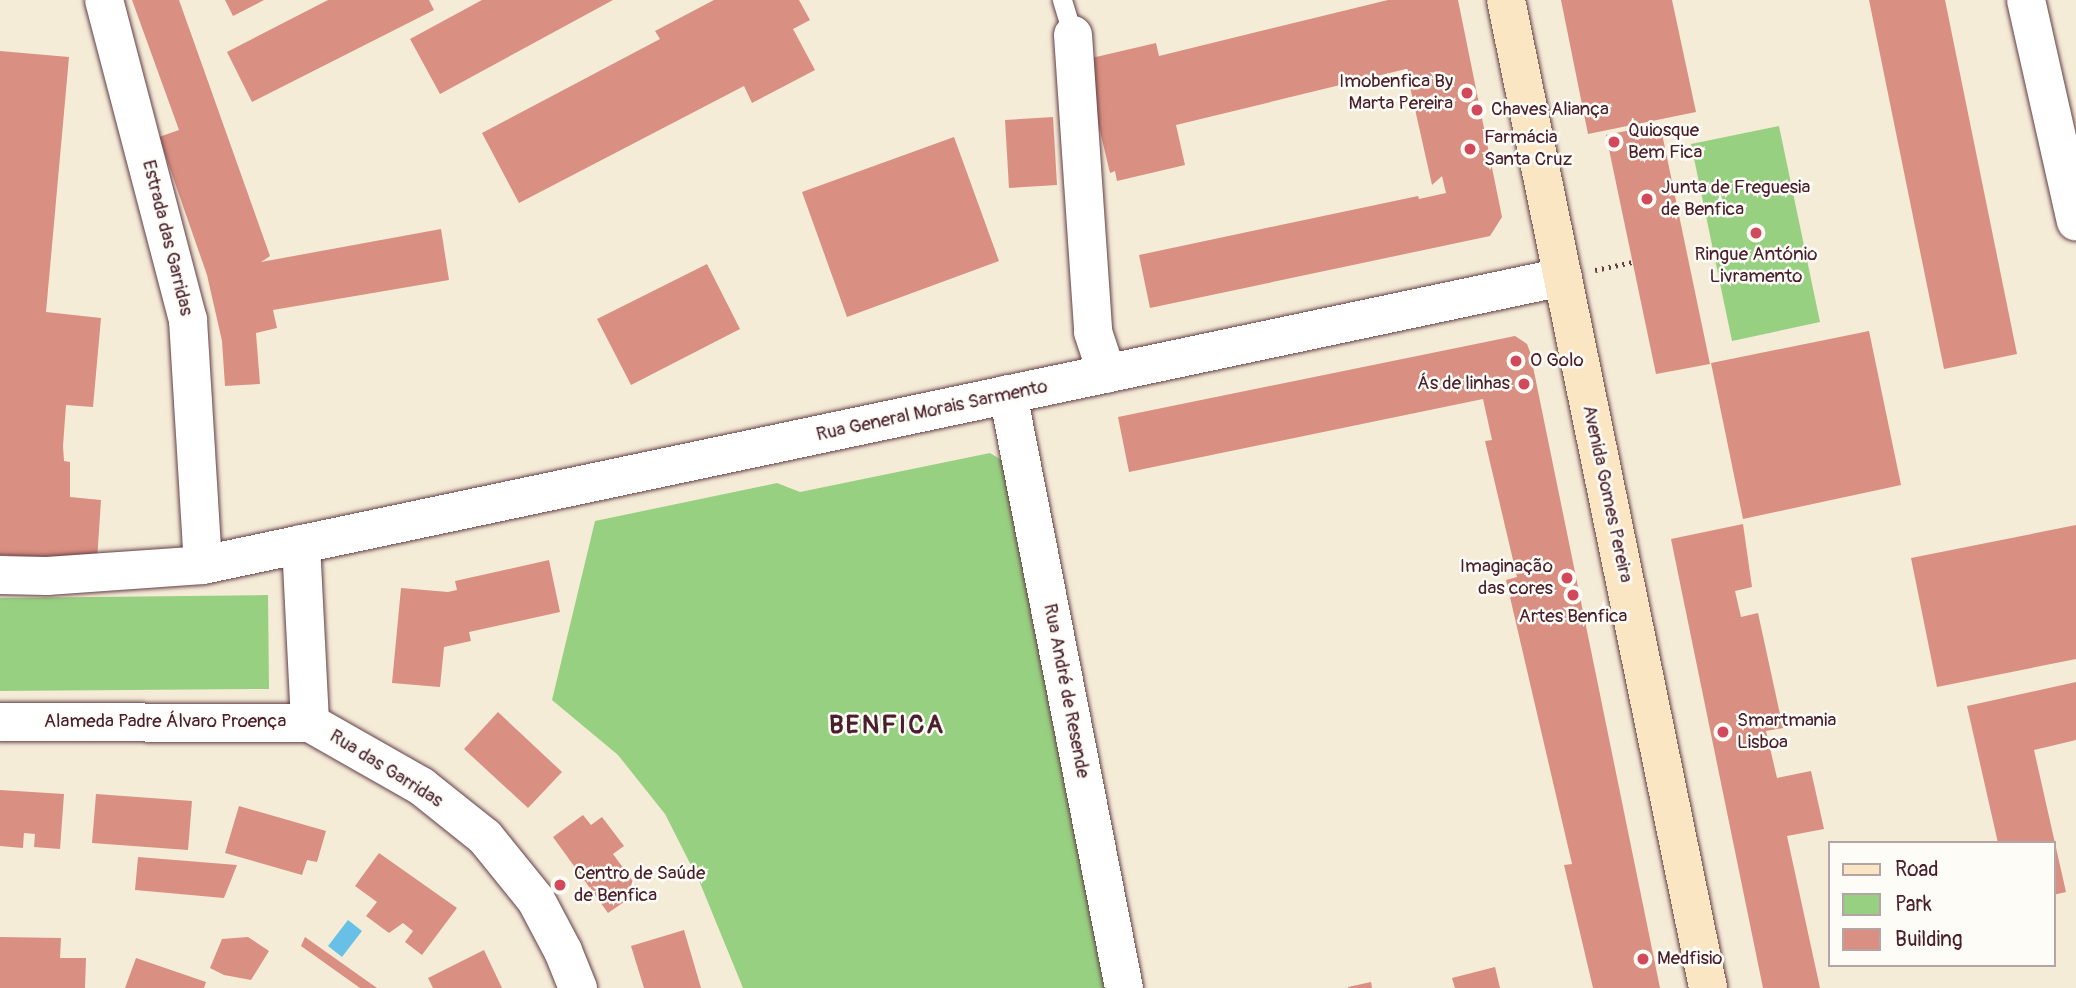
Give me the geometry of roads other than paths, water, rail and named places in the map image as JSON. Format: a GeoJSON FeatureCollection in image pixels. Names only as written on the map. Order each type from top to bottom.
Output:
{"type":"FeatureCollection","features":[{"type":"Feature","properties":{"kind":"street","name":"Estrada das Garridas"},"geometry":{"type":"LineString","coordinates":[[104,0],[188,320],[203,565]]}},
{"type":"Feature","properties":{"kind":"street","name":"Avenida Gomes Pereira"},"geometry":{"type":"LineString","coordinates":[[1506,0],[1708,988]]}},
{"type":"Feature","properties":{"kind":"street"},"geometry":{"type":"LineString","coordinates":[[2026,0],[2076,221]]}},
{"type":"Feature","properties":{"kind":"street"},"geometry":{"type":"LineString","coordinates":[[1068,18],[1093,332],[1107,374]]}},
{"type":"Feature","properties":{"kind":"street","name":"Rua General Morais Sarmento"},"geometry":{"type":"LineString","coordinates":[[301,544],[1563,276]]}},
{"type":"Feature","properties":{"kind":"street","name":"Rua André de Resende"},"geometry":{"type":"LineString","coordinates":[[1009,394],[1124,988]]}},
{"type":"Feature","properties":{"kind":"street"},"geometry":{"type":"LineString","coordinates":[[0,575],[47,576],[203,565],[301,544]]}},
{"type":"Feature","properties":{"kind":"street","name":"Alameda Padre Álvaro Proença"},"geometry":{"type":"LineString","coordinates":[[0,722],[310,723],[301,544]]}},
{"type":"Feature","properties":{"kind":"street","name":"Rua das Garridas"},"geometry":{"type":"LineString","coordinates":[[310,723],[421,786],[485,837],[536,900],[579,988]]}},
{"type":"Feature","properties":{"kind":"water"},"geometry":{"type":"Polygon","coordinates":[[[348,920],[362,931],[342,957],[328,946],[348,920]]]}},
{"type":"Feature","properties":{"kind":"place","name":"Imobenfica By Marta Pereira"},"geometry":{"type":"Point","coordinates":[1467,93]}},
{"type":"Feature","properties":{"kind":"place","name":"Chaves Aliança"},"geometry":{"type":"Point","coordinates":[1477,110]}},
{"type":"Feature","properties":{"kind":"place","name":"Quiosque Bem Fica"},"geometry":{"type":"Point","coordinates":[1614,142]}},
{"type":"Feature","properties":{"kind":"place","name":"Farmácia Santa Cruz"},"geometry":{"type":"Point","coordinates":[1470,149]}},
{"type":"Feature","properties":{"kind":"place","name":"Junta de Freguesia de Benfica"},"geometry":{"type":"Point","coordinates":[1647,199]}},
{"type":"Feature","properties":{"kind":"place","name":"Ringue António Livramento"},"geometry":{"type":"Point","coordinates":[1756,233]}},
{"type":"Feature","properties":{"kind":"place","name":"O Golo"},"geometry":{"type":"Point","coordinates":[1516,361]}},
{"type":"Feature","properties":{"kind":"place","name":"Ás de linhas"},"geometry":{"type":"Point","coordinates":[1524,384]}},
{"type":"Feature","properties":{"kind":"place","name":"Imaginação das cores"},"geometry":{"type":"Point","coordinates":[1567,578]}},
{"type":"Feature","properties":{"kind":"place","name":"Artes Benfica"},"geometry":{"type":"Point","coordinates":[1573,595]}},
{"type":"Feature","properties":{"kind":"place","name":"Smartmania Lisboa"},"geometry":{"type":"Point","coordinates":[1723,732]}},
{"type":"Feature","properties":{"kind":"place","name":"Centro de Saúde de Benfica"},"geometry":{"type":"Point","coordinates":[560,885]}},
{"type":"Feature","properties":{"kind":"place","name":"Medfisio"},"geometry":{"type":"Point","coordinates":[1643,959]}},
{"type":"Feature","properties":{"kind":"district","name":"BENFICA"},"geometry":{"type":"Point","coordinates":[887,726]}}]}
